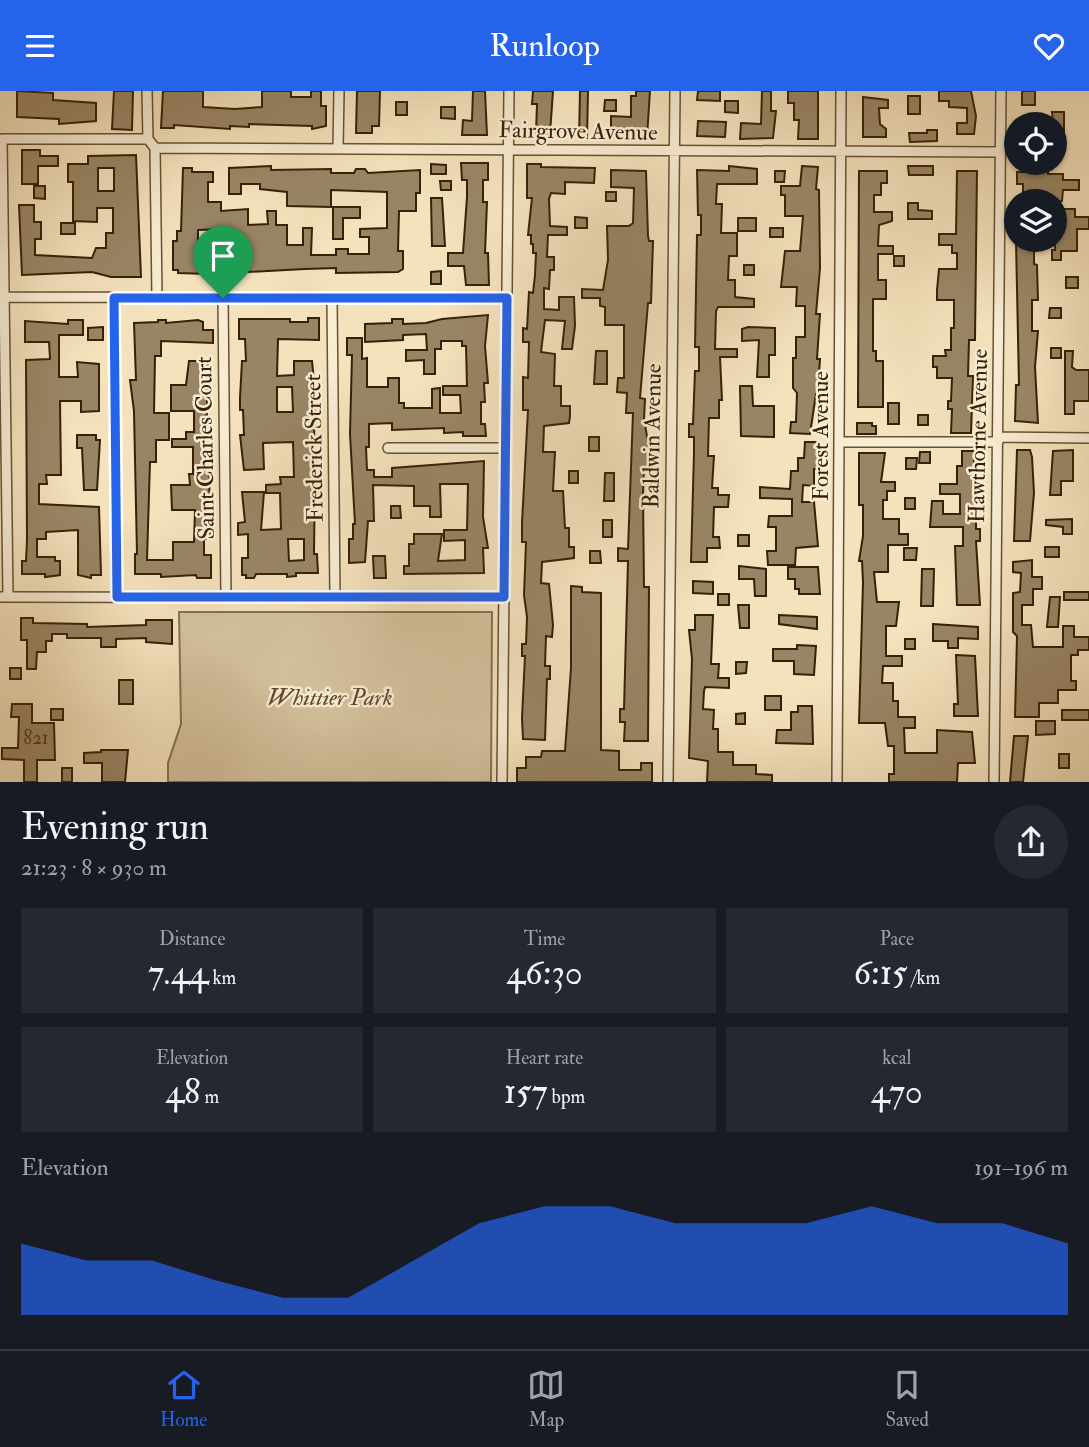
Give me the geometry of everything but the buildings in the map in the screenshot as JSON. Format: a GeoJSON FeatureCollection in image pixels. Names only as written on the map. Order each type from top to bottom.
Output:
{"type":"FeatureCollection","features":[{"type":"Feature","properties":{"kind":"street"},"geometry":{"type":"LineString","coordinates":[[147,91],[148,139],[155,148],[157,298]]}},
{"type":"Feature","properties":{"kind":"street"},"geometry":{"type":"LineString","coordinates":[[338,148],[339,91]]}},
{"type":"Feature","properties":{"kind":"street"},"geometry":{"type":"LineString","coordinates":[[502,782],[509,91]]}},
{"type":"Feature","properties":{"kind":"street","name":"Baldwin Avenue"},"geometry":{"type":"LineString","coordinates":[[668,782],[675,91]]}},
{"type":"Feature","properties":{"kind":"street","name":"Forest Avenue"},"geometry":{"type":"LineString","coordinates":[[837,782],[841,91]]}},
{"type":"Feature","properties":{"kind":"street","name":"Hawthorne Avenue"},"geometry":{"type":"LineString","coordinates":[[994,782],[1001,91]]}},
{"type":"Feature","properties":{"kind":"street"},"geometry":{"type":"LineString","coordinates":[[148,139],[2,139],[4,597],[504,597]]}},
{"type":"Feature","properties":{"kind":"street","name":"Fairgrove Avenue"},"geometry":{"type":"LineString","coordinates":[[155,148],[1000,152]]}},
{"type":"Feature","properties":{"kind":"street"},"geometry":{"type":"LineString","coordinates":[[3,297],[507,298]]}},
{"type":"Feature","properties":{"kind":"street"},"geometry":{"type":"LineString","coordinates":[[114,298],[117,597]]}},
{"type":"Feature","properties":{"kind":"street","name":"Saint Charles Court"},"geometry":{"type":"LineString","coordinates":[[223,298],[226,597]]}},
{"type":"Feature","properties":{"kind":"street","name":"Frederick Street"},"geometry":{"type":"LineString","coordinates":[[332,299],[335,597]]}},
{"type":"Feature","properties":{"kind":"street"},"geometry":{"type":"LineString","coordinates":[[839,442],[1089,438]]}},
{"type":"Feature","properties":{"kind":"street"},"geometry":{"type":"LineString","coordinates":[[388,448],[506,448]]}},
{"type":"Feature","properties":{"kind":"green space","name":"Whittier Park"},"geometry":{"type":"Polygon","coordinates":[[[179,612],[492,612],[491,782],[168,782],[168,763],[181,724],[179,612]]]}},
{"type":"Feature","properties":{"kind":"route"},"geometry":{"type":"LineString","coordinates":[[114,298],[223,298],[507,298],[504,597],[117,597],[114,298]]}}]}
